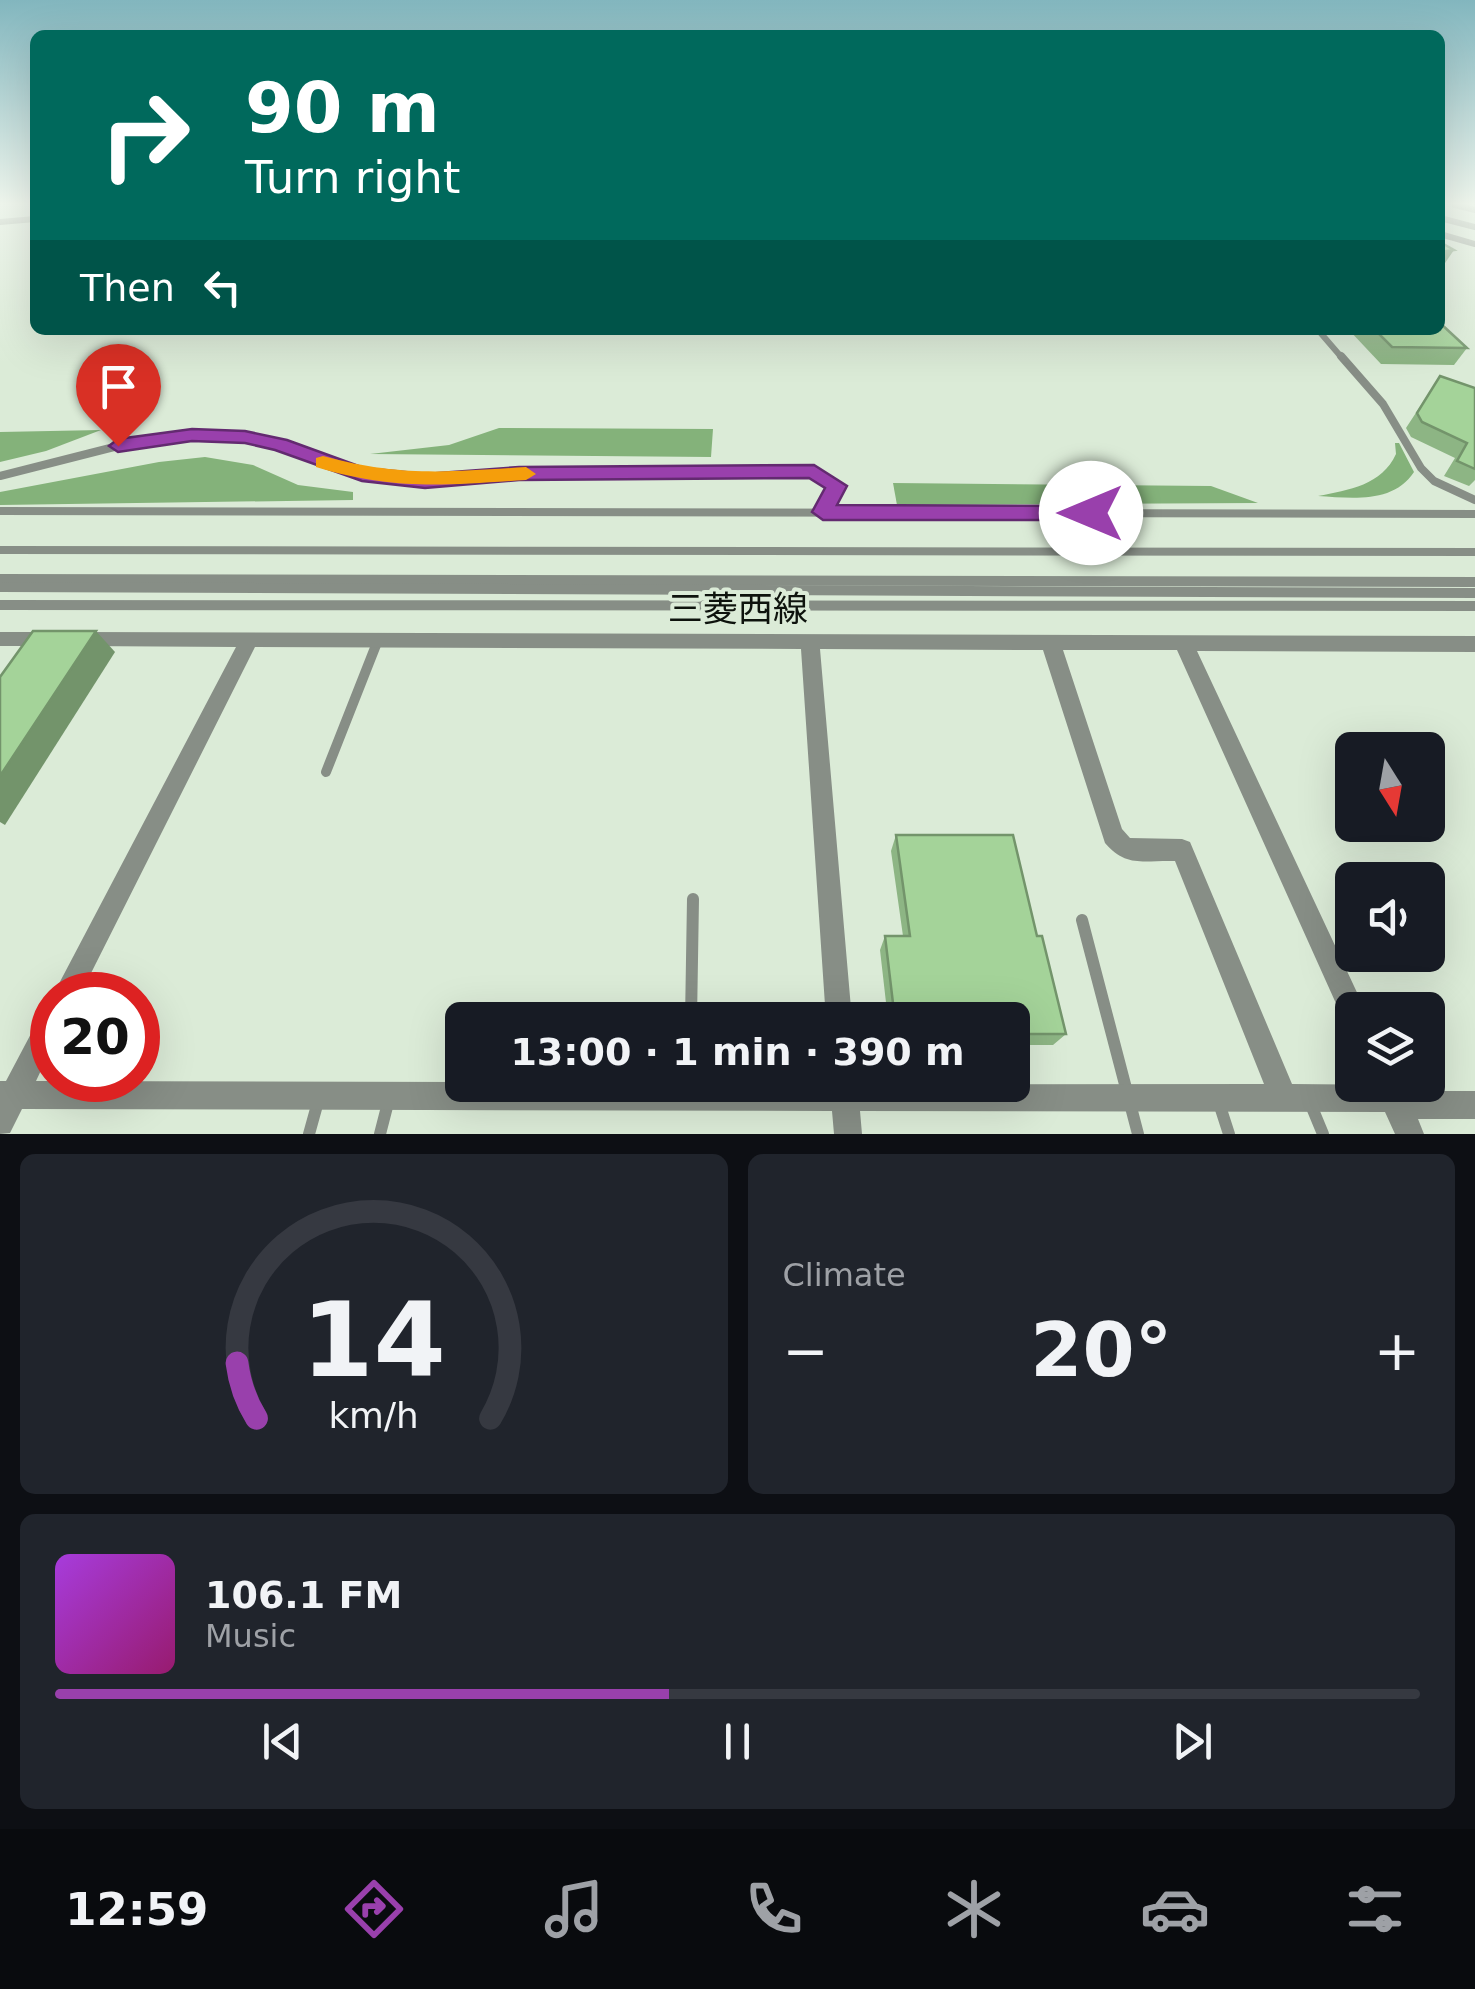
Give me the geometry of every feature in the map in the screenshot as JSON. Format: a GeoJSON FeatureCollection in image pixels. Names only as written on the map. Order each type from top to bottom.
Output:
{"type":"FeatureCollection","features":[{"type":"Feature","properties":{"kind":"street","name":"三菱西線"},"geometry":{"type":"LineString","coordinates":[[0,639],[1475,644]]}},
{"type":"Feature","properties":{"kind":"street"},"geometry":{"type":"LineString","coordinates":[[78,972],[249,640]]}},
{"type":"Feature","properties":{"kind":"street"},"geometry":{"type":"LineString","coordinates":[[1050,640],[1113,835],[1125,848],[1182,850],[1295,1098]]}},
{"type":"Feature","properties":{"kind":"street"},"geometry":{"type":"LineString","coordinates":[[810,642],[838,1002]]}},
{"type":"Feature","properties":{"kind":"street"},"geometry":{"type":"LineString","coordinates":[[1184,642],[1344,992]]}},
{"type":"Feature","properties":{"kind":"street"},"geometry":{"type":"LineString","coordinates":[[0,1122],[7,1095],[30,1057]]}},
{"type":"Feature","properties":{"kind":"street"},"geometry":{"type":"LineString","coordinates":[[7,1095],[445,1095]]}},
{"type":"Feature","properties":{"kind":"street"},"geometry":{"type":"LineString","coordinates":[[1030,1096],[1335,1097]]}},
{"type":"Feature","properties":{"kind":"street"},"geometry":{"type":"LineString","coordinates":[[1445,1101],[1475,1104]]}},
{"type":"Feature","properties":{"kind":"street"},"geometry":{"type":"LineString","coordinates":[[845,1102],[848,1134]]}},
{"type":"Feature","properties":{"kind":"street"},"geometry":{"type":"LineString","coordinates":[[1395,1102],[1410,1134]]}},
{"type":"Feature","properties":{"kind":"lane"},"geometry":{"type":"LineString","coordinates":[[1322,335],[1383,404],[1422,468],[1434,480],[1475,500]]}},
{"type":"Feature","properties":{"kind":"lane"},"geometry":{"type":"LineString","coordinates":[[0,476],[134,442],[220,435],[268,442],[339,468],[399,480],[519,474],[814,472],[837,486],[823,512]]}},
{"type":"Feature","properties":{"kind":"lane"},"geometry":{"type":"LineString","coordinates":[[0,511],[1475,514]]}},
{"type":"Feature","properties":{"kind":"lane"},"geometry":{"type":"LineString","coordinates":[[0,550],[1475,552]]}},
{"type":"Feature","properties":{"kind":"lane"},"geometry":{"type":"LineString","coordinates":[[0,579],[1475,582]]}},
{"type":"Feature","properties":{"kind":"lane"},"geometry":{"type":"LineString","coordinates":[[0,588],[1475,593]]}},
{"type":"Feature","properties":{"kind":"lane"},"geometry":{"type":"LineString","coordinates":[[0,605],[1475,606]]}},
{"type":"Feature","properties":{"kind":"lane"},"geometry":{"type":"LineString","coordinates":[[326,772],[378,640]]}},
{"type":"Feature","properties":{"kind":"lane"},"geometry":{"type":"LineString","coordinates":[[691,1002],[693,899]]}},
{"type":"Feature","properties":{"kind":"lane"},"geometry":{"type":"LineString","coordinates":[[1082,920],[1138,1134]]}},
{"type":"Feature","properties":{"kind":"lane"},"geometry":{"type":"LineString","coordinates":[[380,1134],[389,1096]]}},
{"type":"Feature","properties":{"kind":"lane"},"geometry":{"type":"LineString","coordinates":[[309,1134],[320,1097]]}},
{"type":"Feature","properties":{"kind":"lane"},"geometry":{"type":"LineString","coordinates":[[1217,1098],[1229,1134]]}},
{"type":"Feature","properties":{"kind":"lane"},"geometry":{"type":"LineString","coordinates":[[1295,1098],[1323,1134]]}},
{"type":"Feature","properties":{"kind":"green space"},"geometry":{"type":"Polygon","coordinates":[[[499,428],[713,429],[711,457],[370,454],[449,445],[499,428]]]}},
{"type":"Feature","properties":{"kind":"green space"},"geometry":{"type":"Polygon","coordinates":[[[101,430],[46,451],[0,462],[0,432],[101,430]]]}},
{"type":"Feature","properties":{"kind":"green space"},"geometry":{"type":"Polygon","coordinates":[[[1395,443],[1399,443],[1414,472],[1395,490],[1370,497],[1318,496],[1353,488],[1382,473],[1396,454],[1395,443]]]}},
{"type":"Feature","properties":{"kind":"green space"},"geometry":{"type":"Polygon","coordinates":[[[205,457],[253,465],[298,485],[353,492],[353,500],[0,505],[0,492],[205,457]]]}},
{"type":"Feature","properties":{"kind":"green space"},"geometry":{"type":"Polygon","coordinates":[[[893,483],[1211,486],[1258,503],[897,505],[893,483]]]}},
{"type":"Feature","properties":{"kind":"building"},"geometry":{"type":"Polygon","coordinates":[[[1445,328],[1467,348],[1392,347],[1380,335],[1445,335],[1445,328]]]}},
{"type":"Feature","properties":{"kind":"building"},"geometry":{"type":"Polygon","coordinates":[[[1440,376],[1475,388],[1475,469],[1457,461],[1467,443],[1422,422],[1417,413],[1440,376]]]}},
{"type":"Feature","properties":{"kind":"building"},"geometry":{"type":"Polygon","coordinates":[[[33,631],[96,631],[0,776],[0,677],[33,631]]]}},
{"type":"Feature","properties":{"kind":"building"},"geometry":{"type":"Polygon","coordinates":[[[896,835],[1013,835],[1066,1034],[1030,1034],[1030,1002],[893,1002],[885,936],[910,936],[896,835]]]}},
{"type":"Feature","properties":{"kind":"slow traffic"},"geometry":{"type":"LineString","coordinates":[[323,463],[362,474],[412,480],[526,474]]}},
{"type":"Feature","properties":{"kind":"route"},"geometry":{"type":"LineString","coordinates":[[118,446],[192,435],[245,437],[280,444],[328,465],[362,474],[425,481],[519,474],[814,472],[837,486],[823,512],[1091,513]]}}]}
